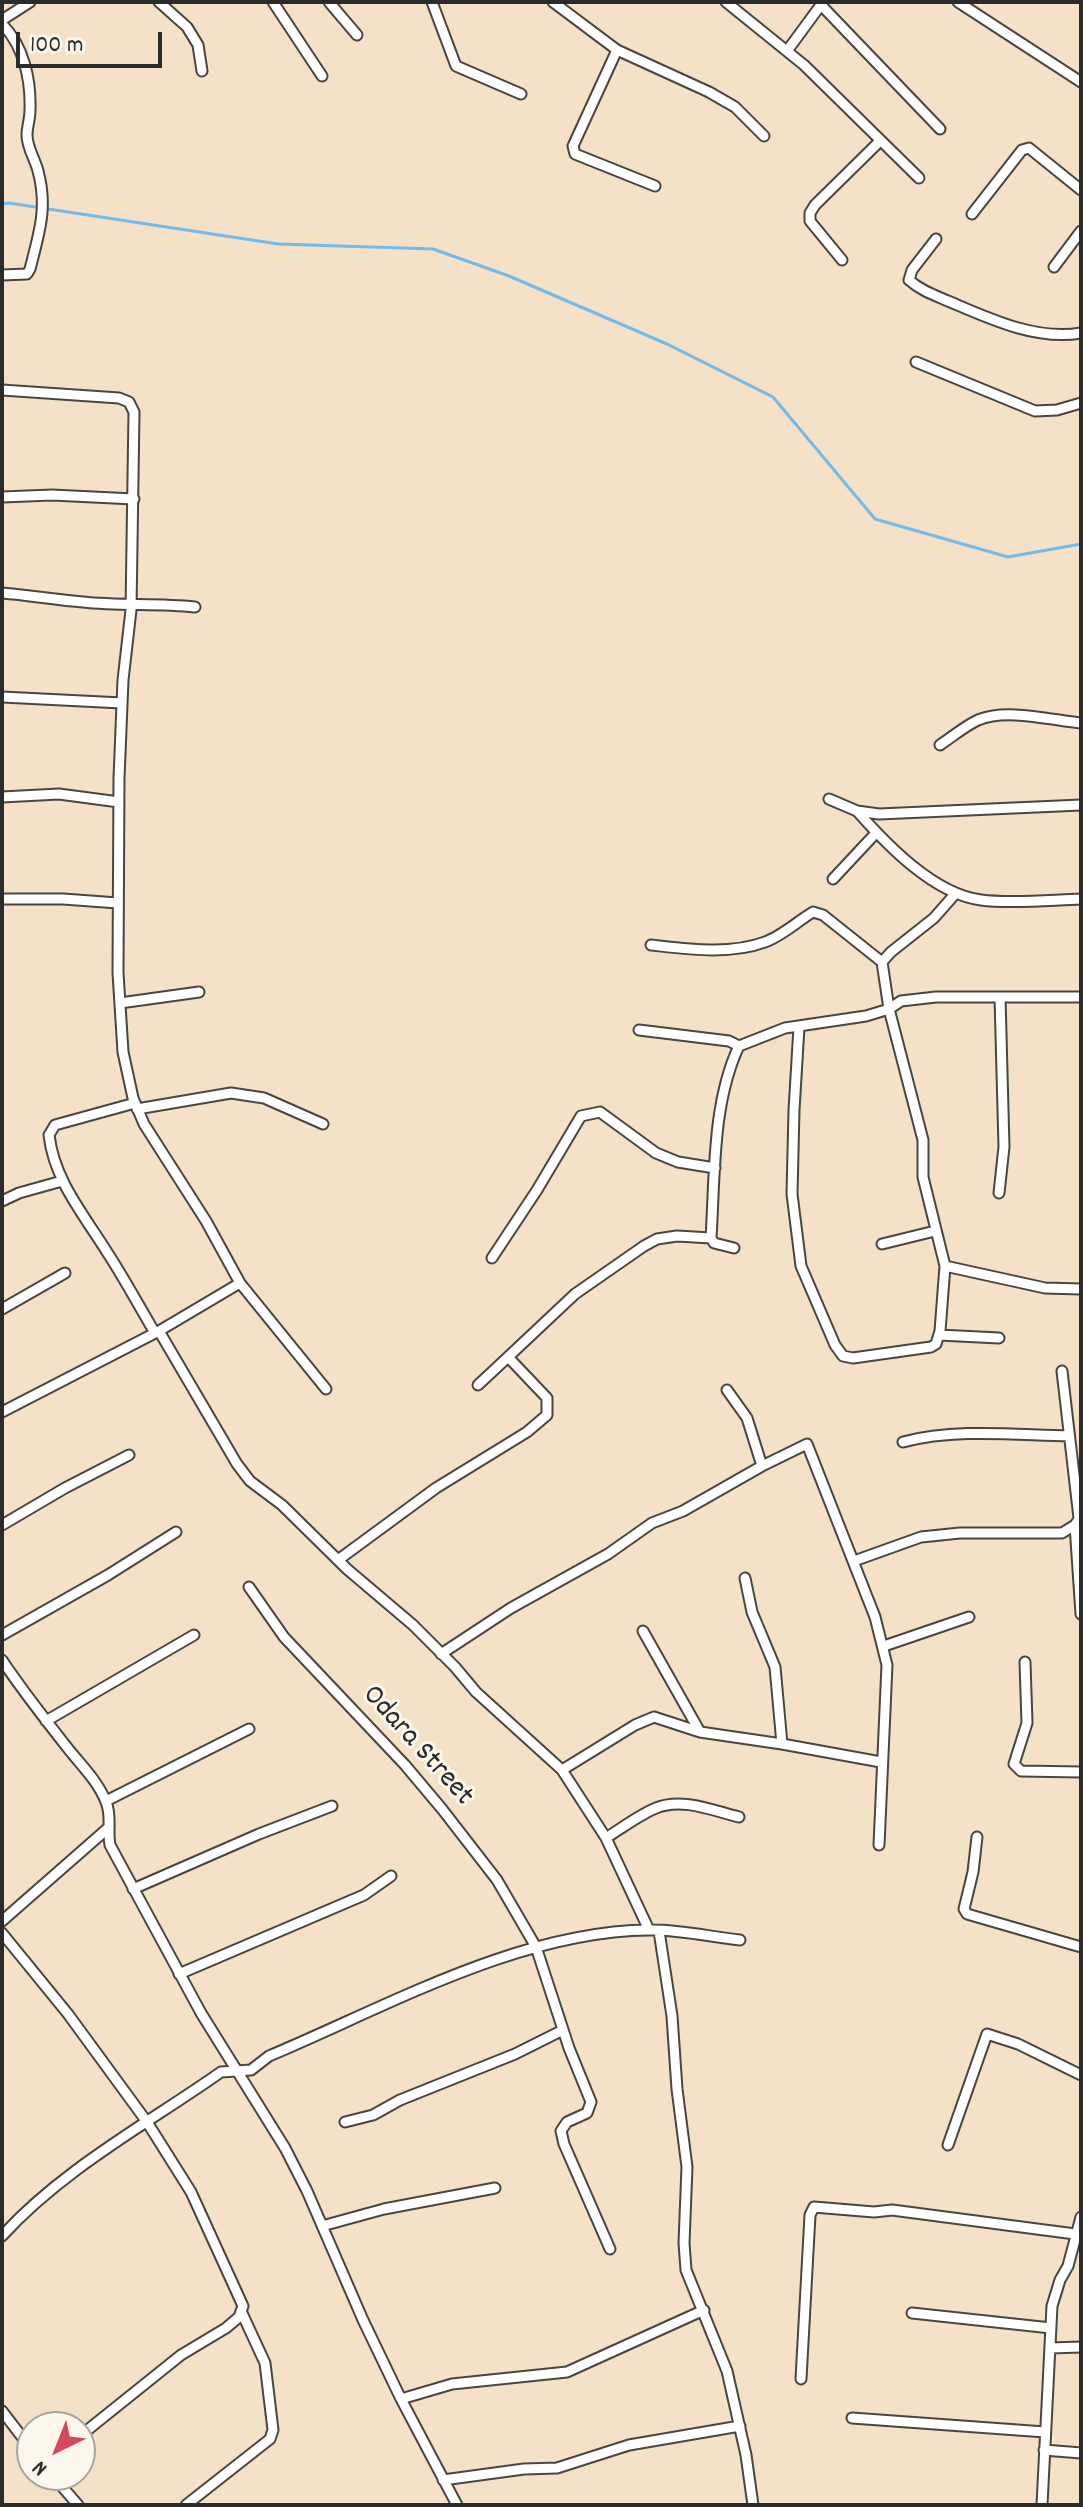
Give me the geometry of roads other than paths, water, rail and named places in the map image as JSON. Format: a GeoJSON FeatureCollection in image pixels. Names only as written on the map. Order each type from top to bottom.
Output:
{"type":"FeatureCollection","features":[{"type":"Feature","properties":{"kind":"street"},"geometry":{"type":"LineString","coordinates":[[2,275],[27,274],[42,221],[44,201],[38,169],[27,138],[31,110],[27,68],[11,33],[2,22],[30,2]]}},
{"type":"Feature","properties":{"kind":"street"},"geometry":{"type":"LineString","coordinates":[[159,2],[187,27],[198,45],[202,71]]}},
{"type":"Feature","properties":{"kind":"street"},"geometry":{"type":"LineString","coordinates":[[329,2],[357,35]]}},
{"type":"Feature","properties":{"kind":"street"},"geometry":{"type":"LineString","coordinates":[[432,2],[456,66],[521,94]]}},
{"type":"Feature","properties":{"kind":"street"},"geometry":{"type":"LineString","coordinates":[[553,2],[617,50],[735,107],[764,136]]}},
{"type":"Feature","properties":{"kind":"street"},"geometry":{"type":"LineString","coordinates":[[726,2],[787,51],[919,178]]}},
{"type":"Feature","properties":{"kind":"street"},"geometry":{"type":"LineString","coordinates":[[958,2],[1081,82]]}},
{"type":"Feature","properties":{"kind":"street"},"geometry":{"type":"LineString","coordinates":[[276,3],[322,76]]}},
{"type":"Feature","properties":{"kind":"street"},"geometry":{"type":"LineString","coordinates":[[787,51],[822,4],[940,129]]}},
{"type":"Feature","properties":{"kind":"street"},"geometry":{"type":"LineString","coordinates":[[617,50],[575,137],[575,154],[655,186]]}},
{"type":"Feature","properties":{"kind":"street"},"geometry":{"type":"LineString","coordinates":[[842,260],[810,221],[810,213],[880,141]]}},
{"type":"Feature","properties":{"kind":"street"},"geometry":{"type":"LineString","coordinates":[[972,214],[1022,150],[1029,148],[1081,190]]}},
{"type":"Feature","properties":{"kind":"street"},"geometry":{"type":"LineString","coordinates":[[1054,267],[1081,231]]}},
{"type":"Feature","properties":{"kind":"street"},"geometry":{"type":"LineString","coordinates":[[936,239],[912,270],[909,280],[916,286],[1015,327],[1051,334],[1081,333]]}},
{"type":"Feature","properties":{"kind":"street"},"geometry":{"type":"LineString","coordinates":[[916,362],[1035,411],[1057,410],[1081,403]]}},
{"type":"Feature","properties":{"kind":"street"},"geometry":{"type":"LineString","coordinates":[[2,390],[119,398],[129,402],[134,412],[131,605],[122,703],[119,802],[118,903],[123,1052],[136,1106],[144,1124],[206,1221],[240,1283],[326,1389]]}},
{"type":"Feature","properties":{"kind":"street"},"geometry":{"type":"LineString","coordinates":[[2,497],[52,495],[134,499]]}},
{"type":"Feature","properties":{"kind":"street"},"geometry":{"type":"LineString","coordinates":[[2,593],[82,602],[195,607]]}},
{"type":"Feature","properties":{"kind":"street"},"geometry":{"type":"LineString","coordinates":[[2,697],[122,703]]}},
{"type":"Feature","properties":{"kind":"street"},"geometry":{"type":"LineString","coordinates":[[940,745],[981,718],[1042,718],[1081,723]]}},
{"type":"Feature","properties":{"kind":"street"},"geometry":{"type":"LineString","coordinates":[[2,797],[59,794],[119,802]]}},
{"type":"Feature","properties":{"kind":"street"},"geometry":{"type":"LineString","coordinates":[[829,799],[857,811],[879,814],[1081,805]]}},
{"type":"Feature","properties":{"kind":"street"},"geometry":{"type":"LineString","coordinates":[[857,811],[876,833],[927,877],[956,893],[981,900],[1081,899]]}},
{"type":"Feature","properties":{"kind":"street"},"geometry":{"type":"LineString","coordinates":[[833,879],[876,833]]}},
{"type":"Feature","properties":{"kind":"street"},"geometry":{"type":"LineString","coordinates":[[882,962],[934,918],[956,893]]}},
{"type":"Feature","properties":{"kind":"street"},"geometry":{"type":"LineString","coordinates":[[2,899],[118,903]]}},
{"type":"Feature","properties":{"kind":"street"},"geometry":{"type":"LineString","coordinates":[[651,945],[691,950],[743,947],[767,941],[813,912],[823,915],[882,962],[889,1009],[923,1140],[923,1177],[945,1266],[939,1335],[936,1344],[931,1347],[853,1358],[843,1356],[835,1345],[801,1266],[792,1194],[799,1027]]}},
{"type":"Feature","properties":{"kind":"street"},"geometry":{"type":"LineString","coordinates":[[120,1003],[199,992]]}},
{"type":"Feature","properties":{"kind":"street"},"geometry":{"type":"LineString","coordinates":[[734,1248],[714,1243],[711,1238],[715,1168],[728,1070],[739,1046],[785,1028],[866,1016],[889,1009],[901,1001],[936,997],[1081,997]]}},
{"type":"Feature","properties":{"kind":"street"},"geometry":{"type":"LineString","coordinates":[[999,1193],[1004,1147],[1000,997]]}},
{"type":"Feature","properties":{"kind":"street"},"geometry":{"type":"LineString","coordinates":[[639,1030],[729,1041],[739,1046]]}},
{"type":"Feature","properties":{"kind":"street"},"geometry":{"type":"LineString","coordinates":[[323,1124],[264,1098],[231,1093],[136,1106],[55,1125],[49,1135],[51,1154],[62,1181],[237,1464],[250,1481],[282,1505],[338,1560],[413,1625],[476,1692],[562,1770],[606,1838],[654,1930],[672,2016],[687,2167],[686,2270],[727,2371],[753,2505]]}},
{"type":"Feature","properties":{"kind":"street"},"geometry":{"type":"LineString","coordinates":[[492,1258],[537,1190],[573,1126],[589,1112],[600,1112],[656,1153],[678,1162],[715,1168]]}},
{"type":"Feature","properties":{"kind":"street"},"geometry":{"type":"LineString","coordinates":[[2,1201],[62,1181]]}},
{"type":"Feature","properties":{"kind":"street"},"geometry":{"type":"LineString","coordinates":[[882,1244],[935,1231]]}},
{"type":"Feature","properties":{"kind":"street"},"geometry":{"type":"LineString","coordinates":[[478,1385],[575,1294],[644,1246],[657,1239],[677,1236],[711,1238]]}},
{"type":"Feature","properties":{"kind":"street"},"geometry":{"type":"LineString","coordinates":[[945,1266],[1045,1288],[1081,1289]]}},
{"type":"Feature","properties":{"kind":"street"},"geometry":{"type":"LineString","coordinates":[[2,1309],[65,1273]]}},
{"type":"Feature","properties":{"kind":"street"},"geometry":{"type":"LineString","coordinates":[[2,1412],[157,1332],[240,1283]]}},
{"type":"Feature","properties":{"kind":"street"},"geometry":{"type":"LineString","coordinates":[[939,1335],[999,1338]]}},
{"type":"Feature","properties":{"kind":"street"},"geometry":{"type":"LineString","coordinates":[[338,1560],[436,1488],[527,1432],[547,1415],[547,1398],[508,1357]]}},
{"type":"Feature","properties":{"kind":"street"},"geometry":{"type":"LineString","coordinates":[[1062,1371],[1078,1520],[1081,1614]]}},
{"type":"Feature","properties":{"kind":"street"},"geometry":{"type":"LineString","coordinates":[[727,1390],[747,1418],[762,1466]]}},
{"type":"Feature","properties":{"kind":"street"},"geometry":{"type":"LineString","coordinates":[[903,1442],[953,1435],[1069,1436]]}},
{"type":"Feature","properties":{"kind":"street"},"geometry":{"type":"LineString","coordinates":[[441,1654],[511,1608],[608,1554],[652,1523],[683,1511],[807,1444],[884,1646],[887,1665],[879,1845]]}},
{"type":"Feature","properties":{"kind":"street"},"geometry":{"type":"LineString","coordinates":[[2,1525],[129,1455]]}},
{"type":"Feature","properties":{"kind":"street"},"geometry":{"type":"LineString","coordinates":[[854,1561],[921,1537],[960,1533],[1062,1533],[1078,1520]]}},
{"type":"Feature","properties":{"kind":"street"},"geometry":{"type":"LineString","coordinates":[[2,1635],[176,1532]]}},
{"type":"Feature","properties":{"kind":"street"},"geometry":{"type":"LineString","coordinates":[[745,1578],[752,1612],[775,1667],[782,1744]]}},
{"type":"Feature","properties":{"kind":"street","name":"Odara Street"},"geometry":{"type":"LineString","coordinates":[[249,1587],[284,1637],[405,1765],[442,1809],[497,1880],[536,1947],[591,2102],[587,2113],[567,2122],[561,2131],[564,2144],[610,2249]]}},
{"type":"Feature","properties":{"kind":"street"},"geometry":{"type":"LineString","coordinates":[[884,1646],[969,1617]]}},
{"type":"Feature","properties":{"kind":"street"},"geometry":{"type":"LineString","coordinates":[[643,1631],[700,1732]]}},
{"type":"Feature","properties":{"kind":"street"},"geometry":{"type":"LineString","coordinates":[[46,1721],[194,1635]]}},
{"type":"Feature","properties":{"kind":"street"},"geometry":{"type":"LineString","coordinates":[[2,1660],[96,1783],[106,1801],[110,1817],[107,1829],[110,1845],[179,1974],[285,2148],[401,2399],[457,2505]]}},
{"type":"Feature","properties":{"kind":"street"},"geometry":{"type":"LineString","coordinates":[[1025,1662],[1027,1723],[1014,1764],[1016,1769],[1081,1772]]}},
{"type":"Feature","properties":{"kind":"street"},"geometry":{"type":"LineString","coordinates":[[562,1770],[635,1725],[654,1717],[700,1732],[881,1762]]}},
{"type":"Feature","properties":{"kind":"street"},"geometry":{"type":"LineString","coordinates":[[106,1801],[249,1729]]}},
{"type":"Feature","properties":{"kind":"street"},"geometry":{"type":"LineString","coordinates":[[606,1838],[656,1808],[670,1805],[695,1806],[739,1817]]}},
{"type":"Feature","properties":{"kind":"street"},"geometry":{"type":"LineString","coordinates":[[133,1889],[332,1806]]}},
{"type":"Feature","properties":{"kind":"street"},"geometry":{"type":"LineString","coordinates":[[2,1921],[107,1829]]}},
{"type":"Feature","properties":{"kind":"street"},"geometry":{"type":"LineString","coordinates":[[977,1837],[964,1909],[967,1914],[1081,1947]]}},
{"type":"Feature","properties":{"kind":"street"},"geometry":{"type":"LineString","coordinates":[[179,1974],[364,1895],[391,1876]]}},
{"type":"Feature","properties":{"kind":"street"},"geometry":{"type":"LineString","coordinates":[[2,2236],[20,2216],[62,2182],[221,2072],[251,2070],[269,2056],[427,1987],[523,1950],[591,1936],[654,1930],[740,1940]]}},
{"type":"Feature","properties":{"kind":"street"},"geometry":{"type":"LineString","coordinates":[[2,1933],[68,2014],[147,2122],[191,2192],[243,2306],[239,2317],[226,2328],[181,2355],[96,2423]]}},
{"type":"Feature","properties":{"kind":"street"},"geometry":{"type":"LineString","coordinates":[[345,2122],[373,2115],[400,2100],[515,2054],[563,2030]]}},
{"type":"Feature","properties":{"kind":"street"},"geometry":{"type":"LineString","coordinates":[[948,2145],[987,2034],[1018,2044],[1081,2075]]}},
{"type":"Feature","properties":{"kind":"street"},"geometry":{"type":"LineString","coordinates":[[322,2226],[384,2209],[495,2188]]}},
{"type":"Feature","properties":{"kind":"street"},"geometry":{"type":"LineString","coordinates":[[801,2379],[805,2273],[810,2215],[814,2207],[903,2211],[1077,2237]]}},
{"type":"Feature","properties":{"kind":"street"},"geometry":{"type":"LineString","coordinates":[[1042,2505],[1052,2306],[1068,2266],[1081,2217]]}},
{"type":"Feature","properties":{"kind":"street"},"geometry":{"type":"LineString","coordinates":[[401,2399],[452,2384],[567,2372],[704,2310]]}},
{"type":"Feature","properties":{"kind":"street"},"geometry":{"type":"LineString","coordinates":[[186,2505],[270,2439],[273,2430],[265,2363],[241,2311]]}},
{"type":"Feature","properties":{"kind":"street"},"geometry":{"type":"LineString","coordinates":[[912,2313],[1051,2328]]}},
{"type":"Feature","properties":{"kind":"street"},"geometry":{"type":"LineString","coordinates":[[1050,2348],[1081,2347]]}},
{"type":"Feature","properties":{"kind":"street"},"geometry":{"type":"LineString","coordinates":[[2,2411],[16,2429]]}},
{"type":"Feature","properties":{"kind":"street"},"geometry":{"type":"LineString","coordinates":[[852,2418],[1045,2432]]}},
{"type":"Feature","properties":{"kind":"street"},"geometry":{"type":"LineString","coordinates":[[443,2480],[524,2469],[557,2468],[629,2445],[740,2426]]}},
{"type":"Feature","properties":{"kind":"street"},"geometry":{"type":"LineString","coordinates":[[1044,2450],[1081,2453]]}},
{"type":"Feature","properties":{"kind":"waterway"},"geometry":{"type":"LineString","coordinates":[[2,204],[278,244],[433,249],[509,276],[667,344],[773,397],[875,519],[1008,557],[1081,544]]}}]}
